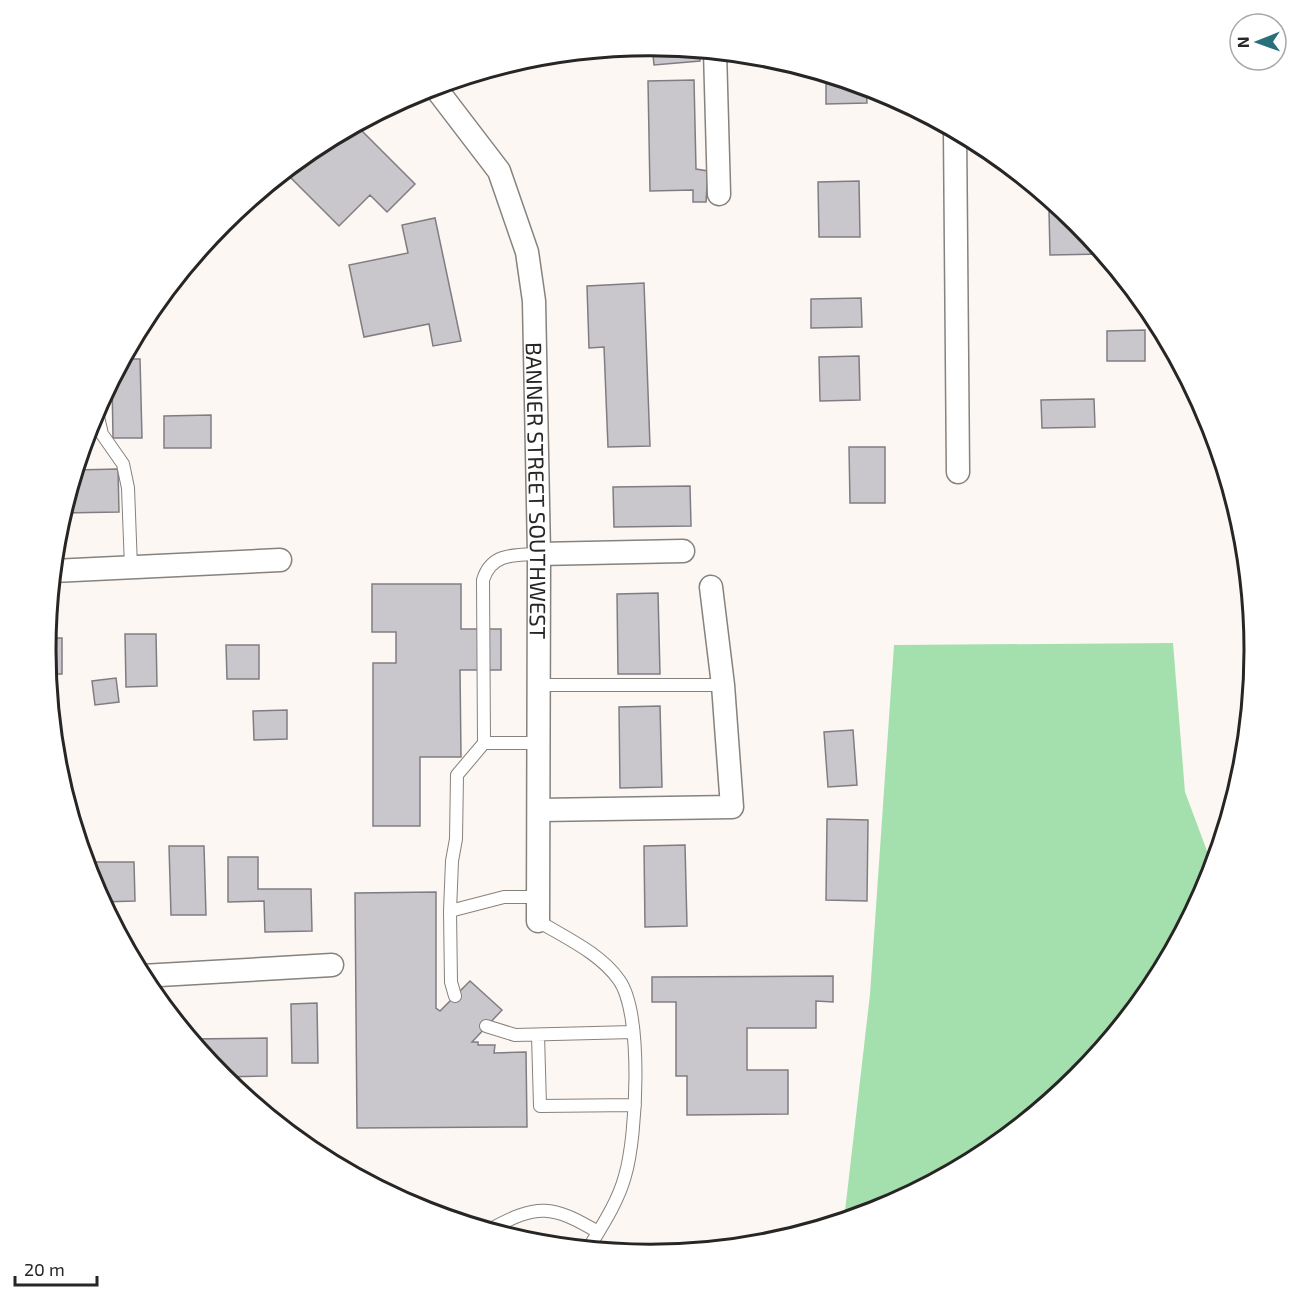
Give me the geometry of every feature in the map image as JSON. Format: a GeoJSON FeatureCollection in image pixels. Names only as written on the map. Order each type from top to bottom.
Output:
{"type":"FeatureCollection","features":[{"type":"Feature","properties":{"kind":"street"},"geometry":{"type":"LineString","coordinates":[[716,60],[720,194]]}},
{"type":"Feature","properties":{"kind":"street","name":"BANNER STREET SOUTHWEST"},"geometry":{"type":"LineString","coordinates":[[440,94],[499,171],[527,252],[534,301],[539,554],[538,921]]}},
{"type":"Feature","properties":{"kind":"street"},"geometry":{"type":"LineString","coordinates":[[955,140],[958,472]]}},
{"type":"Feature","properties":{"kind":"street"},"geometry":{"type":"LineString","coordinates":[[539,554],[683,551]]}},
{"type":"Feature","properties":{"kind":"street"},"geometry":{"type":"LineString","coordinates":[[61,571],[280,560]]}},
{"type":"Feature","properties":{"kind":"street"},"geometry":{"type":"LineString","coordinates":[[540,810],[732,807],[723,685],[711,587]]}},
{"type":"Feature","properties":{"kind":"street"},"geometry":{"type":"LineString","coordinates":[[153,975],[332,965]]}},
{"type":"Feature","properties":{"kind":"lane"},"geometry":{"type":"LineString","coordinates":[[100,425],[102,434],[123,464],[128,488],[131,567]]}},
{"type":"Feature","properties":{"kind":"lane"},"geometry":{"type":"LineString","coordinates":[[456,996],[451,982],[451,866],[456,839],[457,775],[484,743],[483,580],[489,567],[501,557],[539,554]]}},
{"type":"Feature","properties":{"kind":"lane"},"geometry":{"type":"LineString","coordinates":[[539,685],[723,685]]}},
{"type":"Feature","properties":{"kind":"lane"},"geometry":{"type":"LineString","coordinates":[[484,743],[540,743]]}},
{"type":"Feature","properties":{"kind":"lane"},"geometry":{"type":"LineString","coordinates":[[450,911],[504,897],[539,897]]}},
{"type":"Feature","properties":{"kind":"lane"},"geometry":{"type":"LineString","coordinates":[[538,921],[609,967],[629,999],[633,1032],[635,1105],[631,1152],[625,1176],[593,1241]]}},
{"type":"Feature","properties":{"kind":"lane"},"geometry":{"type":"LineString","coordinates":[[486,1026],[515,1035],[633,1032]]}},
{"type":"Feature","properties":{"kind":"lane"},"geometry":{"type":"LineString","coordinates":[[538,1035],[540,1106],[635,1105]]}},
{"type":"Feature","properties":{"kind":"lane"},"geometry":{"type":"LineString","coordinates":[[499,1225],[517,1216],[549,1210],[575,1218],[598,1232]]}},
{"type":"Feature","properties":{"kind":"green space"},"geometry":{"type":"Polygon","coordinates":[[[1173,643],[1185,792],[1208,854],[1183,913],[1144,980],[1122,1012],[1070,1070],[1012,1122],[947,1165],[878,1199],[845,1211],[870,994],[894,645],[1173,643]]]}},
{"type":"Feature","properties":{"kind":"building"},"geometry":{"type":"Polygon","coordinates":[[[653,56],[700,58],[700,61],[654,65],[653,56]]]}},
{"type":"Feature","properties":{"kind":"building"},"geometry":{"type":"Polygon","coordinates":[[[694,80],[696,169],[708,171],[706,202],[693,202],[693,190],[650,191],[648,81],[694,80]]]}},
{"type":"Feature","properties":{"kind":"building"},"geometry":{"type":"Polygon","coordinates":[[[826,83],[867,97],[867,103],[826,104],[826,83]]]}},
{"type":"Feature","properties":{"kind":"building"},"geometry":{"type":"Polygon","coordinates":[[[362,130],[415,184],[387,212],[370,195],[339,226],[290,177],[362,130]]]}},
{"type":"Feature","properties":{"kind":"building"},"geometry":{"type":"Polygon","coordinates":[[[859,181],[860,237],[819,237],[818,182],[859,181]]]}},
{"type":"Feature","properties":{"kind":"building"},"geometry":{"type":"Polygon","coordinates":[[[1049,211],[1093,254],[1050,255],[1049,211]]]}},
{"type":"Feature","properties":{"kind":"building"},"geometry":{"type":"Polygon","coordinates":[[[435,218],[461,341],[433,346],[429,324],[364,337],[349,265],[408,253],[402,225],[435,218]]]}},
{"type":"Feature","properties":{"kind":"building"},"geometry":{"type":"Polygon","coordinates":[[[644,283],[650,446],[608,447],[604,347],[589,348],[587,286],[644,283]]]}},
{"type":"Feature","properties":{"kind":"building"},"geometry":{"type":"Polygon","coordinates":[[[861,298],[862,327],[811,328],[811,299],[861,298]]]}},
{"type":"Feature","properties":{"kind":"building"},"geometry":{"type":"Polygon","coordinates":[[[1145,330],[1145,361],[1107,361],[1107,331],[1145,330]]]}},
{"type":"Feature","properties":{"kind":"building"},"geometry":{"type":"Polygon","coordinates":[[[859,356],[860,400],[820,401],[819,357],[859,356]]]}},
{"type":"Feature","properties":{"kind":"building"},"geometry":{"type":"Polygon","coordinates":[[[132,359],[140,359],[142,438],[113,438],[112,397],[132,359]]]}},
{"type":"Feature","properties":{"kind":"building"},"geometry":{"type":"Polygon","coordinates":[[[1094,399],[1095,427],[1042,428],[1041,400],[1094,399]]]}},
{"type":"Feature","properties":{"kind":"building"},"geometry":{"type":"Polygon","coordinates":[[[211,415],[211,448],[164,448],[164,416],[211,415]]]}},
{"type":"Feature","properties":{"kind":"building"},"geometry":{"type":"Polygon","coordinates":[[[849,447],[885,447],[885,503],[850,503],[849,447]]]}},
{"type":"Feature","properties":{"kind":"building"},"geometry":{"type":"Polygon","coordinates":[[[118,469],[119,512],[72,513],[84,470],[118,469]]]}},
{"type":"Feature","properties":{"kind":"building"},"geometry":{"type":"Polygon","coordinates":[[[690,486],[691,526],[614,527],[613,487],[690,486]]]}},
{"type":"Feature","properties":{"kind":"building"},"geometry":{"type":"Polygon","coordinates":[[[372,584],[461,584],[461,629],[501,629],[501,670],[460,670],[461,757],[420,757],[420,826],[373,826],[373,663],[396,663],[396,632],[372,632],[372,584]]]}},
{"type":"Feature","properties":{"kind":"building"},"geometry":{"type":"Polygon","coordinates":[[[658,593],[660,674],[618,674],[617,594],[658,593]]]}},
{"type":"Feature","properties":{"kind":"building"},"geometry":{"type":"Polygon","coordinates":[[[125,634],[156,634],[157,686],[126,687],[125,634]]]}},
{"type":"Feature","properties":{"kind":"building"},"geometry":{"type":"Polygon","coordinates":[[[56,638],[62,638],[62,674],[57,674],[56,638]]]}},
{"type":"Feature","properties":{"kind":"building"},"geometry":{"type":"Polygon","coordinates":[[[226,645],[259,645],[259,679],[227,679],[226,645]]]}},
{"type":"Feature","properties":{"kind":"building"},"geometry":{"type":"Polygon","coordinates":[[[116,678],[119,702],[95,705],[92,681],[116,678]]]}},
{"type":"Feature","properties":{"kind":"building"},"geometry":{"type":"Polygon","coordinates":[[[660,706],[662,787],[620,788],[619,707],[660,706]]]}},
{"type":"Feature","properties":{"kind":"building"},"geometry":{"type":"Polygon","coordinates":[[[287,710],[287,739],[254,740],[253,711],[287,710]]]}},
{"type":"Feature","properties":{"kind":"building"},"geometry":{"type":"Polygon","coordinates":[[[853,730],[857,785],[828,787],[824,732],[853,730]]]}},
{"type":"Feature","properties":{"kind":"building"},"geometry":{"type":"Polygon","coordinates":[[[827,819],[868,820],[867,901],[826,900],[827,819]]]}},
{"type":"Feature","properties":{"kind":"building"},"geometry":{"type":"Polygon","coordinates":[[[685,845],[687,926],[645,927],[644,846],[685,845]]]}},
{"type":"Feature","properties":{"kind":"building"},"geometry":{"type":"Polygon","coordinates":[[[169,846],[204,846],[206,915],[171,915],[169,846]]]}},
{"type":"Feature","properties":{"kind":"building"},"geometry":{"type":"Polygon","coordinates":[[[228,857],[258,857],[258,889],[311,889],[312,931],[265,932],[264,901],[228,902],[228,857]]]}},
{"type":"Feature","properties":{"kind":"building"},"geometry":{"type":"Polygon","coordinates":[[[95,862],[134,862],[135,901],[112,902],[95,862]]]}},
{"type":"Feature","properties":{"kind":"building"},"geometry":{"type":"Polygon","coordinates":[[[436,892],[436,1008],[440,1011],[470,981],[502,1010],[472,1042],[478,1042],[478,1045],[495,1045],[494,1053],[526,1052],[527,1127],[357,1128],[355,893],[436,892]]]}},
{"type":"Feature","properties":{"kind":"building"},"geometry":{"type":"Polygon","coordinates":[[[833,976],[833,1002],[816,1001],[816,1028],[747,1028],[747,1070],[788,1070],[788,1114],[687,1115],[687,1076],[676,1076],[676,1002],[652,1002],[652,977],[833,976]]]}},
{"type":"Feature","properties":{"kind":"building"},"geometry":{"type":"Polygon","coordinates":[[[317,1003],[318,1063],[292,1063],[291,1004],[317,1003]]]}},
{"type":"Feature","properties":{"kind":"building"},"geometry":{"type":"Polygon","coordinates":[[[267,1038],[267,1076],[237,1077],[200,1039],[267,1038]]]}}]}
